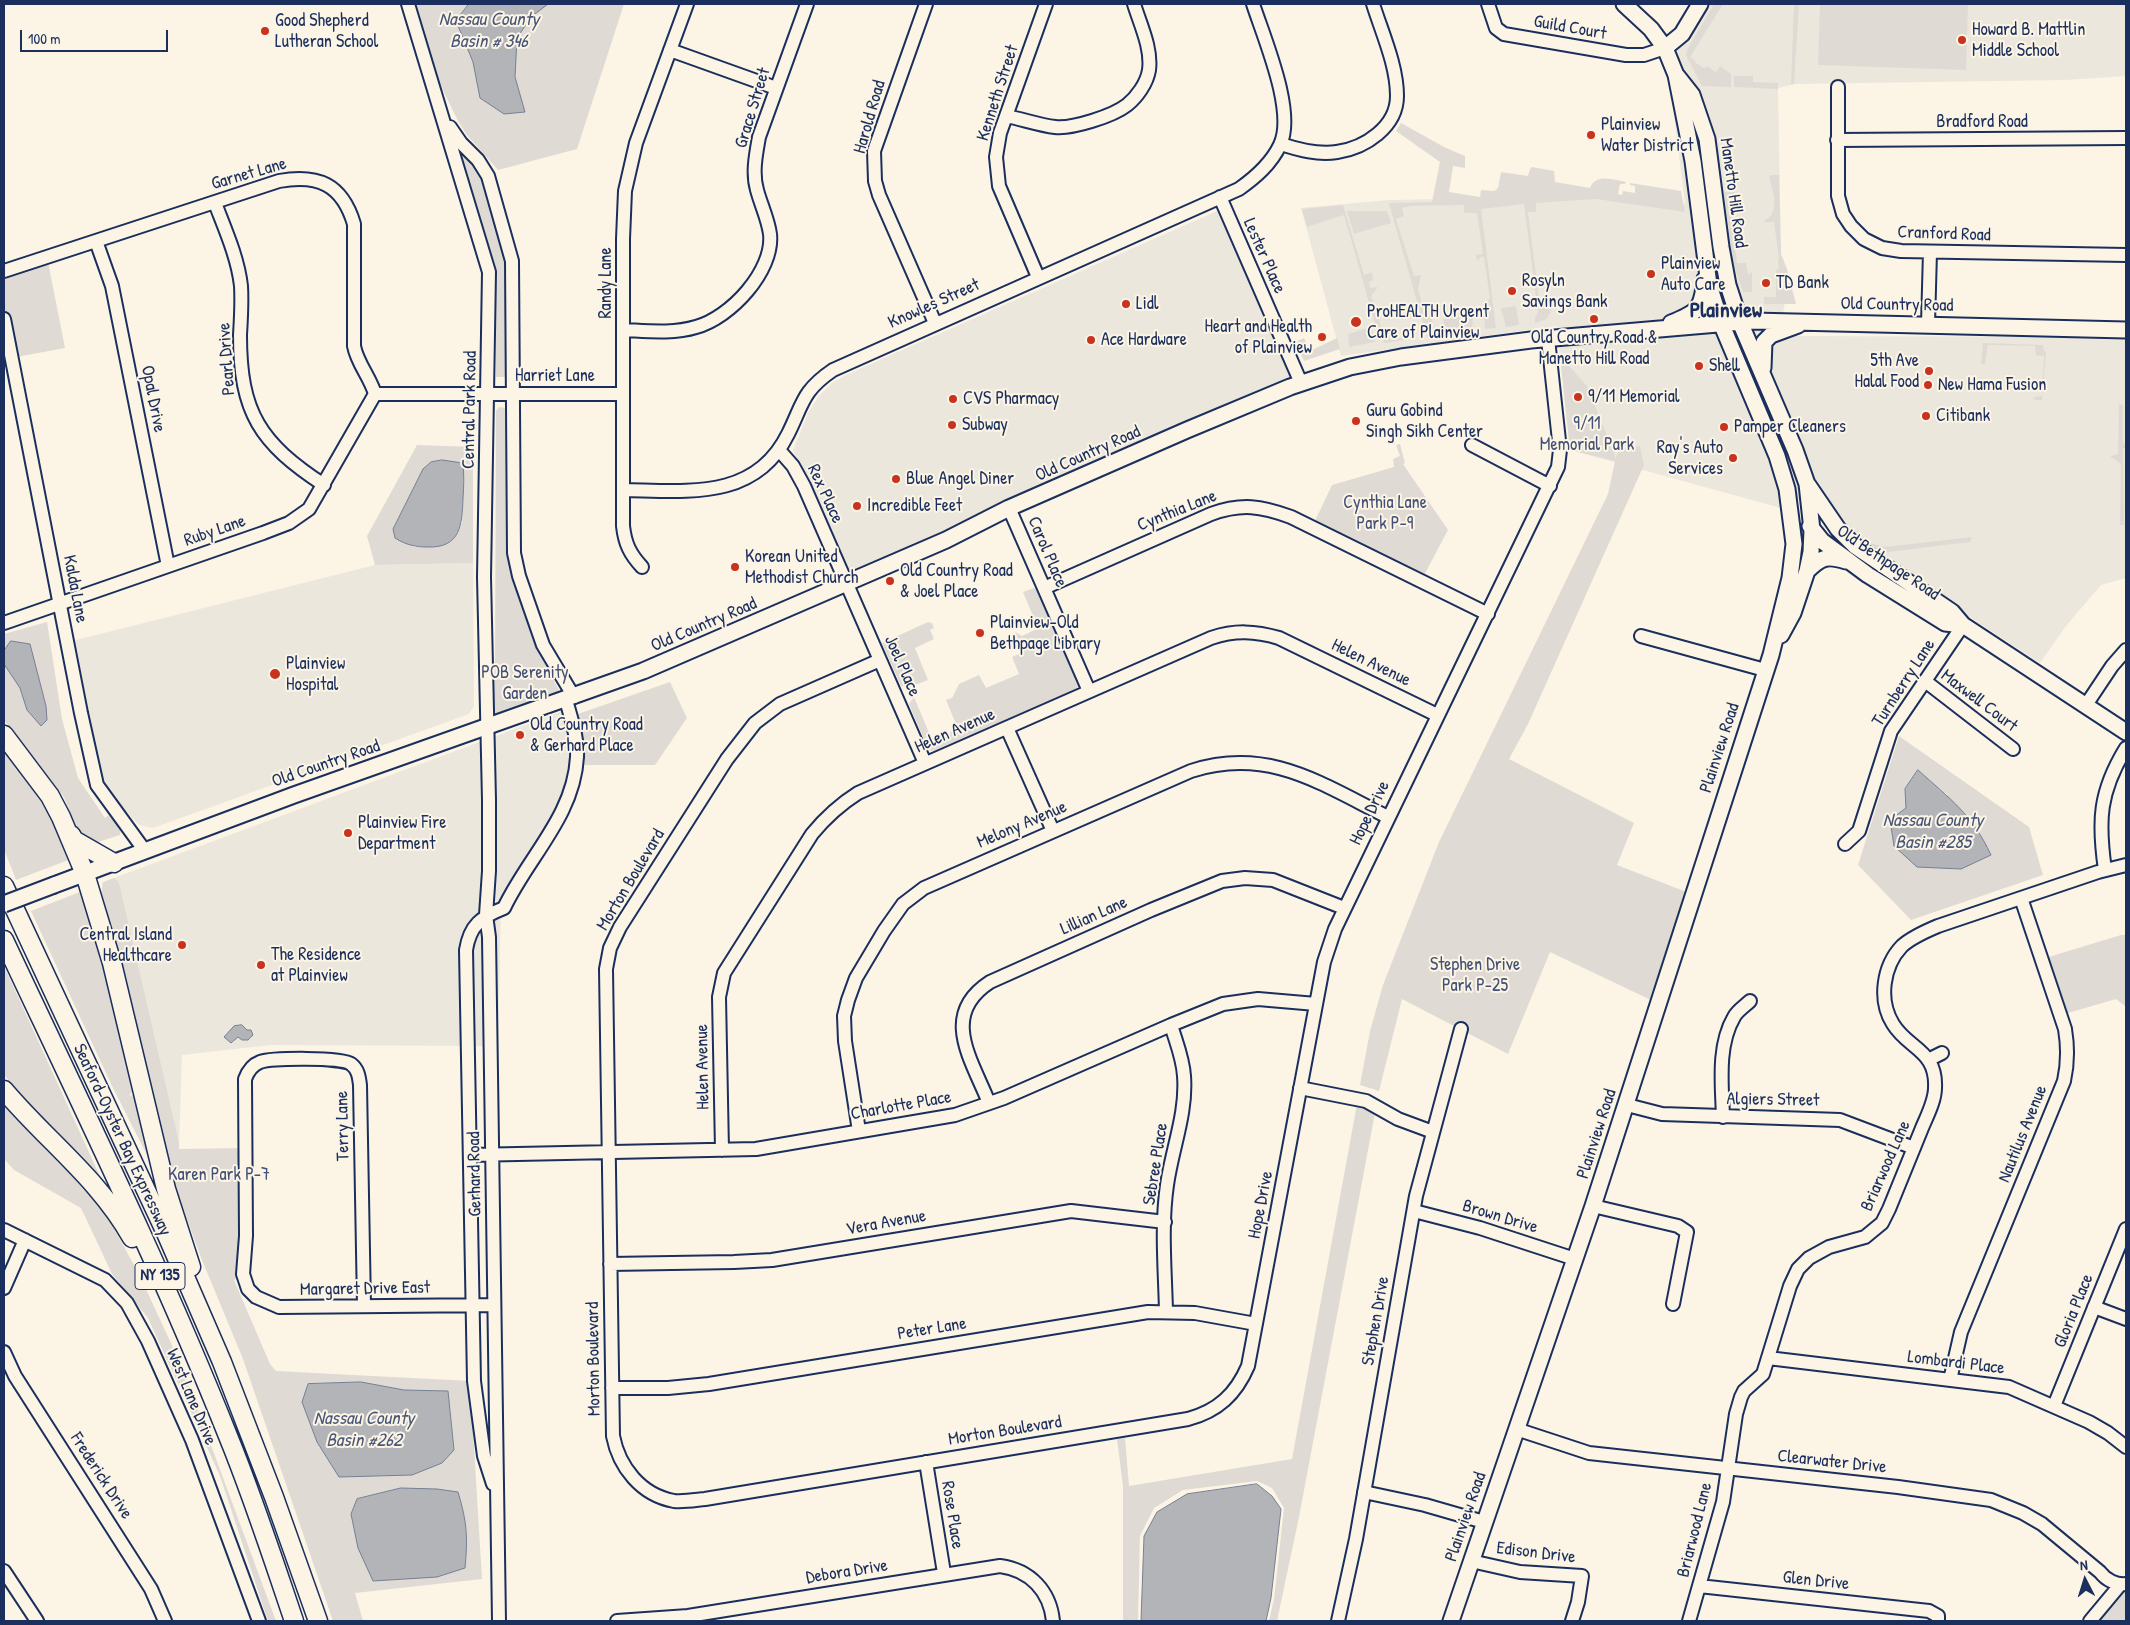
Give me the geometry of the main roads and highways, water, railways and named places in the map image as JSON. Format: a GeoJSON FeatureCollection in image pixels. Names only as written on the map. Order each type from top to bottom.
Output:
{"type":"FeatureCollection","features":[{"type":"Feature","properties":{"kind":"highway"},"geometry":{"type":"LineString","coordinates":[[4,735],[50,796],[74,840],[114,863]]}},
{"type":"Feature","properties":{"kind":"highway"},"geometry":{"type":"LineString","coordinates":[[63,821],[85,874],[112,963],[166,1190],[222,1362]]}},
{"type":"Feature","properties":{"kind":"highway","name":"Seaford-Oyster Bay Expressway"},"geometry":{"type":"LineString","coordinates":[[4,886],[166,1233],[222,1362],[274,1497],[318,1621]]}},
{"type":"Feature","properties":{"kind":"highway","name":"Seaford-Oyster Bay Expressway"},"geometry":{"type":"LineString","coordinates":[[4,940],[145,1242],[202,1371],[248,1488],[294,1621]]}},
{"type":"Feature","properties":{"kind":"highway"},"geometry":{"type":"LineString","coordinates":[[4,1090],[104,1196],[121,1219],[202,1371]]}},
{"type":"Feature","properties":{"kind":"main road","name":"Manetto Hill Road"},"geometry":{"type":"LineString","coordinates":[[1624,4],[1651,30],[1665,48],[1676,75],[1693,160],[1706,265],[1721,323]]}},
{"type":"Feature","properties":{"kind":"main road"},"geometry":{"type":"LineString","coordinates":[[1665,48],[1682,34],[1700,4]]}},
{"type":"Feature","properties":{"kind":"main road","name":"Manetto Hill Road"},"geometry":{"type":"LineString","coordinates":[[1676,75],[1692,95],[1707,139],[1721,247],[1728,285],[1740,322]]}},
{"type":"Feature","properties":{"kind":"main road"},"geometry":{"type":"LineString","coordinates":[[1696,186],[1714,184]]}},
{"type":"Feature","properties":{"kind":"main road"},"geometry":{"type":"LineString","coordinates":[[1653,330],[1692,314],[1703,300],[1706,265]]}},
{"type":"Feature","properties":{"kind":"main road","name":"Old Country Road"},"geometry":{"type":"LineString","coordinates":[[4,904],[277,801],[487,726],[570,699],[692,652],[946,540],[1009,508],[1196,427],[1301,383],[1350,367],[1385,360],[1548,338],[1740,322],[1928,324],[2126,330]]}},
{"type":"Feature","properties":{"kind":"main road","name":"Plainview Road"},"geometry":{"type":"LineString","coordinates":[[1450,1621],[1627,1104],[1765,670],[1793,613],[1807,571],[1812,530],[1807,484],[1795,450],[1740,322]]}},
{"type":"Feature","properties":{"kind":"main road"},"geometry":{"type":"LineString","coordinates":[[1764,379],[1762,360],[1764,342],[1771,335],[1808,322]]}},
{"type":"Feature","properties":{"kind":"main road","name":"Plainview Road"},"geometry":{"type":"LineString","coordinates":[[1721,323],[1777,456],[1787,489],[1794,544],[1790,578],[1771,655]]}},
{"type":"Feature","properties":{"kind":"main road"},"geometry":{"type":"LineString","coordinates":[[1777,456],[1795,450]]}},
{"type":"Feature","properties":{"kind":"main road","name":"Old Bethpage Road"},"geometry":{"type":"LineString","coordinates":[[1807,484],[1838,529],[1855,546],[1952,612],[1963,624],[2126,732]]}},
{"type":"Feature","properties":{"kind":"main road","name":"Old Bethpage Road"},"geometry":{"type":"LineString","coordinates":[[1787,489],[1812,530],[1822,541],[1852,563],[1945,623],[1963,624]]}},
{"type":"Feature","properties":{"kind":"main road"},"geometry":{"type":"LineString","coordinates":[[1794,544],[1812,530],[1825,531],[1855,546]]}},
{"type":"Feature","properties":{"kind":"main road"},"geometry":{"type":"LineString","coordinates":[[1807,571],[1818,560],[1829,558],[1852,563]]}},
{"type":"Feature","properties":{"kind":"water","name":"Nassau County Basin # 346"},"geometry":{"type":"Polygon","coordinates":[[[469,4],[548,4],[531,17],[517,38],[515,77],[525,112],[504,114],[480,98],[473,62],[456,21],[469,4]]]}},
{"type":"Feature","properties":{"kind":"water"},"geometry":{"type":"Polygon","coordinates":[[[442,460],[463,463],[463,508],[458,533],[447,543],[428,547],[407,544],[395,538],[393,529],[423,469],[431,462],[442,460]]]}},
{"type":"Feature","properties":{"kind":"water"},"geometry":{"type":"Polygon","coordinates":[[[11,641],[30,644],[46,706],[47,720],[41,726],[27,710],[20,688],[4,664],[4,651],[11,641]]]}},
{"type":"Feature","properties":{"kind":"water","name":"Nassau County Basin #285"},"geometry":{"type":"Polygon","coordinates":[[[1918,770],[1968,818],[1976,828],[1991,855],[1961,869],[1917,867],[1894,846],[1890,820],[1906,808],[1905,789],[1918,770]]]}},
{"type":"Feature","properties":{"kind":"water"},"geometry":{"type":"Polygon","coordinates":[[[242,1025],[247,1030],[251,1030],[253,1035],[248,1040],[242,1040],[238,1037],[231,1043],[224,1037],[234,1026],[242,1025]]]}},
{"type":"Feature","properties":{"kind":"water","name":"Nassau County Basin #262"},"geometry":{"type":"Polygon","coordinates":[[[361,1382],[404,1390],[448,1391],[454,1450],[442,1463],[412,1475],[339,1477],[317,1442],[302,1402],[308,1384],[361,1382]]]}},
{"type":"Feature","properties":{"kind":"water"},"geometry":{"type":"Polygon","coordinates":[[[1257,1484],[1272,1496],[1281,1509],[1271,1598],[1266,1621],[1141,1621],[1144,1536],[1157,1512],[1187,1494],[1257,1484]]]}},
{"type":"Feature","properties":{"kind":"water"},"geometry":{"type":"Polygon","coordinates":[[[401,1488],[437,1489],[458,1492],[466,1530],[465,1568],[437,1577],[373,1581],[358,1548],[351,1514],[357,1499],[401,1488]]]}},
{"type":"Feature","properties":{"kind":"place","name":"Good Shepherd Lutheran School"},"geometry":{"type":"Point","coordinates":[265,31]}},
{"type":"Feature","properties":{"kind":"place","name":"Howard B. Mattlin Middle School"},"geometry":{"type":"Point","coordinates":[1962,40]}},
{"type":"Feature","properties":{"kind":"place","name":"Plainview Water District"},"geometry":{"type":"Point","coordinates":[1591,135]}},
{"type":"Feature","properties":{"kind":"place","name":"Plainview Auto Care"},"geometry":{"type":"Point","coordinates":[1651,274]}},
{"type":"Feature","properties":{"kind":"place","name":"TD Bank"},"geometry":{"type":"Point","coordinates":[1766,283]}},
{"type":"Feature","properties":{"kind":"place","name":"Rosyln Savings Bank"},"geometry":{"type":"Point","coordinates":[1512,291]}},
{"type":"Feature","properties":{"kind":"place","name":"Lidl"},"geometry":{"type":"Point","coordinates":[1126,304]}},
{"type":"Feature","properties":{"kind":"place","name":"Old Country Road & Manetto Hill Road"},"geometry":{"type":"Point","coordinates":[1594,319]}},
{"type":"Feature","properties":{"kind":"place","name":"ProHEALTH Urgent Care of Plainview"},"geometry":{"type":"Point","coordinates":[1356,322]}},
{"type":"Feature","properties":{"kind":"place","name":"Heart and Health of Plainview"},"geometry":{"type":"Point","coordinates":[1322,337]}},
{"type":"Feature","properties":{"kind":"place","name":"Ace Hardware"},"geometry":{"type":"Point","coordinates":[1091,340]}},
{"type":"Feature","properties":{"kind":"place","name":"Shell"},"geometry":{"type":"Point","coordinates":[1699,366]}},
{"type":"Feature","properties":{"kind":"place","name":"5th Ave Halal Food"},"geometry":{"type":"Point","coordinates":[1929,371]}},
{"type":"Feature","properties":{"kind":"place","name":"New Hama Fusion"},"geometry":{"type":"Point","coordinates":[1928,385]}},
{"type":"Feature","properties":{"kind":"place","name":"9/11 Memorial"},"geometry":{"type":"Point","coordinates":[1578,397]}},
{"type":"Feature","properties":{"kind":"place","name":"CVS Pharmacy"},"geometry":{"type":"Point","coordinates":[953,399]}},
{"type":"Feature","properties":{"kind":"place","name":"Citibank"},"geometry":{"type":"Point","coordinates":[1926,416]}},
{"type":"Feature","properties":{"kind":"place","name":"Guru Gobind Singh Sikh Center"},"geometry":{"type":"Point","coordinates":[1356,421]}},
{"type":"Feature","properties":{"kind":"place","name":"Subway"},"geometry":{"type":"Point","coordinates":[952,425]}},
{"type":"Feature","properties":{"kind":"place","name":"Pamper Cleaners"},"geometry":{"type":"Point","coordinates":[1724,427]}},
{"type":"Feature","properties":{"kind":"place","name":"Ray's Auto Services"},"geometry":{"type":"Point","coordinates":[1733,458]}},
{"type":"Feature","properties":{"kind":"place","name":"Blue Angel Diner"},"geometry":{"type":"Point","coordinates":[896,479]}},
{"type":"Feature","properties":{"kind":"place","name":"Incredible Feet"},"geometry":{"type":"Point","coordinates":[857,506]}},
{"type":"Feature","properties":{"kind":"place","name":"Korean United Methodist Church"},"geometry":{"type":"Point","coordinates":[735,567]}},
{"type":"Feature","properties":{"kind":"place","name":"Old Country Road & Joel Place"},"geometry":{"type":"Point","coordinates":[890,581]}},
{"type":"Feature","properties":{"kind":"place","name":"Plainview-Old Bethpage Library"},"geometry":{"type":"Point","coordinates":[980,633]}},
{"type":"Feature","properties":{"kind":"place","name":"Plainview Hospital"},"geometry":{"type":"Point","coordinates":[275,674]}},
{"type":"Feature","properties":{"kind":"place","name":"Old Country Road & Gerhard Place"},"geometry":{"type":"Point","coordinates":[520,735]}},
{"type":"Feature","properties":{"kind":"place","name":"Plainview Fire Department"},"geometry":{"type":"Point","coordinates":[348,833]}},
{"type":"Feature","properties":{"kind":"place","name":"Central Island Healthcare"},"geometry":{"type":"Point","coordinates":[182,945]}},
{"type":"Feature","properties":{"kind":"place","name":"The Residence at Plainview"},"geometry":{"type":"Point","coordinates":[261,965]}},
{"type":"Feature","properties":{"kind":"district","name":"Plainview"},"geometry":{"type":"Point","coordinates":[1726,311]}},
{"type":"Feature","properties":{"kind":"park label","name":"9/11 Memorial Park"},"geometry":{"type":"Point","coordinates":[1587,434]}},
{"type":"Feature","properties":{"kind":"park label","name":"Cynthia Lane Park P-9"},"geometry":{"type":"Point","coordinates":[1385,513]}},
{"type":"Feature","properties":{"kind":"park label","name":"POB Serenity Garden"},"geometry":{"type":"Point","coordinates":[525,683]}},
{"type":"Feature","properties":{"kind":"park label","name":"Stephen Drive Park P-25"},"geometry":{"type":"Point","coordinates":[1475,975]}},
{"type":"Feature","properties":{"kind":"park label","name":"Karen Park P-7"},"geometry":{"type":"Point","coordinates":[219,1175]}}]}
